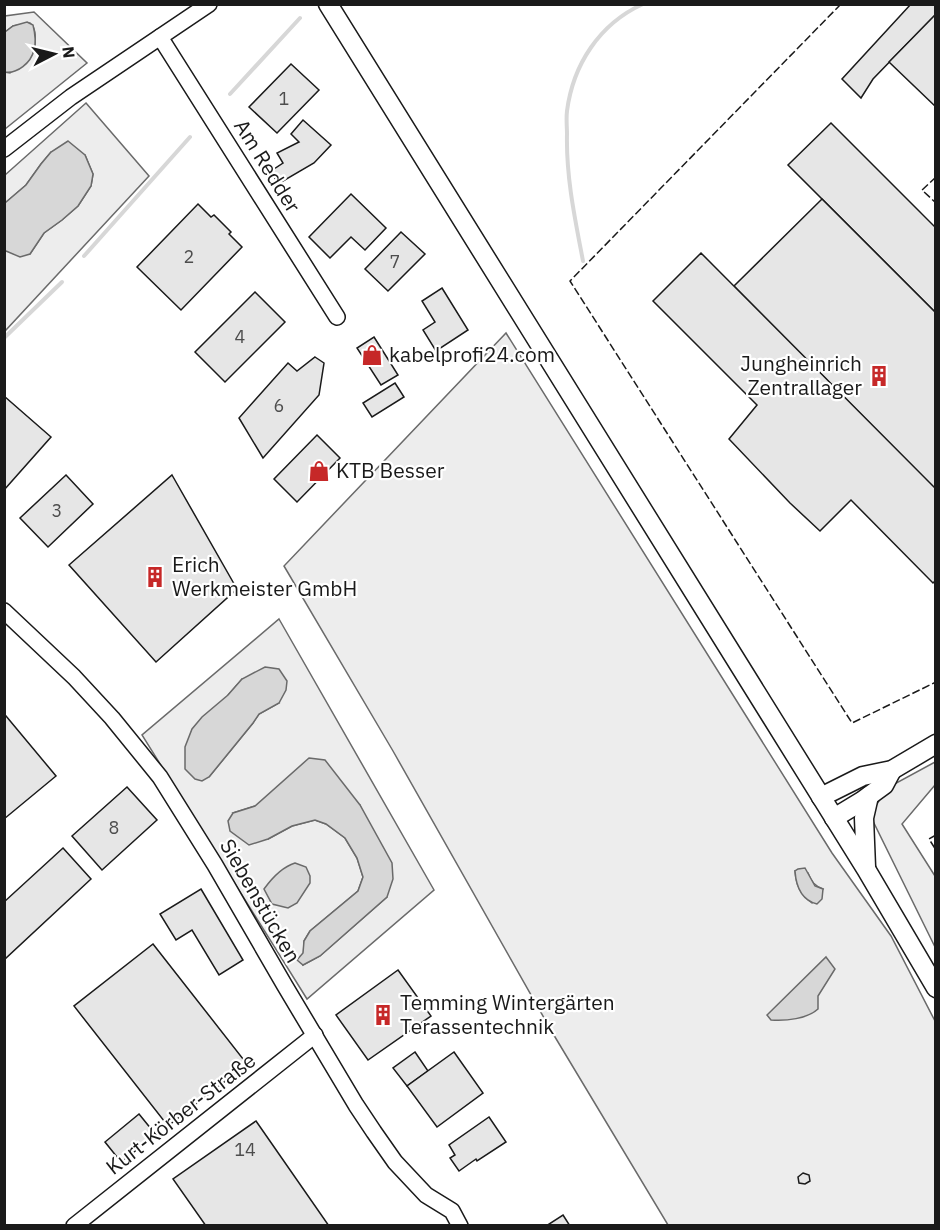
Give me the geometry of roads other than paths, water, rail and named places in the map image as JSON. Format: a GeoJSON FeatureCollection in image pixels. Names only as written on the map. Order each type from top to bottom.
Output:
{"type":"FeatureCollection","features":[{"type":"Feature","properties":{"kind":"main road"},"geometry":{"type":"LineString","coordinates":[[327,4],[866,869],[936,988]]}},
{"type":"Feature","properties":{"kind":"main road"},"geometry":{"type":"LineString","coordinates":[[821,797],[863,776],[892,770],[936,744]]}},
{"type":"Feature","properties":{"kind":"main road"},"geometry":{"type":"LineString","coordinates":[[834,818],[884,785],[892,770]]}},
{"type":"Feature","properties":{"kind":"main road"},"geometry":{"type":"LineString","coordinates":[[866,869],[864,818],[869,796]]}},
{"type":"Feature","properties":{"kind":"street"},"geometry":{"type":"LineString","coordinates":[[4,149],[74,95],[209,4]]}},
{"type":"Feature","properties":{"kind":"street","name":"Am Redder"},"geometry":{"type":"LineString","coordinates":[[160,37],[337,317]]}},
{"type":"Feature","properties":{"kind":"street","name":"Siebenstücken"},"geometry":{"type":"LineString","coordinates":[[4,611],[74,677],[121,728],[160,777],[215,865],[356,1105],[395,1162],[426,1195],[452,1211],[460,1226]]}},
{"type":"Feature","properties":{"kind":"street","name":"Kurt-Körber-Straße"},"geometry":{"type":"LineString","coordinates":[[74,1226],[315,1035]]}},
{"type":"Feature","properties":{"kind":"waterway"},"geometry":{"type":"LineString","coordinates":[[583,261],[568,166],[567,111],[570,94],[582,62],[601,35],[627,12],[643,4]]}},
{"type":"Feature","properties":{"kind":"waterway"},"geometry":{"type":"LineString","coordinates":[[230,94],[300,18]]}},
{"type":"Feature","properties":{"kind":"waterway"},"geometry":{"type":"LineString","coordinates":[[84,256],[190,137]]}},
{"type":"Feature","properties":{"kind":"waterway"},"geometry":{"type":"LineString","coordinates":[[4,338],[62,282]]}},
{"type":"Feature","properties":{"kind":"place","name":"kabelprofi24.com"},"geometry":{"type":"Point","coordinates":[372,355]}},
{"type":"Feature","properties":{"kind":"place","name":"Jungheinrich Zentrallager"},"geometry":{"type":"Point","coordinates":[879,376]}},
{"type":"Feature","properties":{"kind":"place","name":"KTB Besser"},"geometry":{"type":"Point","coordinates":[319,471]}},
{"type":"Feature","properties":{"kind":"place","name":"Erich Werkmeister GmbH"},"geometry":{"type":"Point","coordinates":[155,577]}},
{"type":"Feature","properties":{"kind":"place","name":"Temming Wintergärten Terassentechnik"},"geometry":{"type":"Point","coordinates":[383,1015]}}]}
